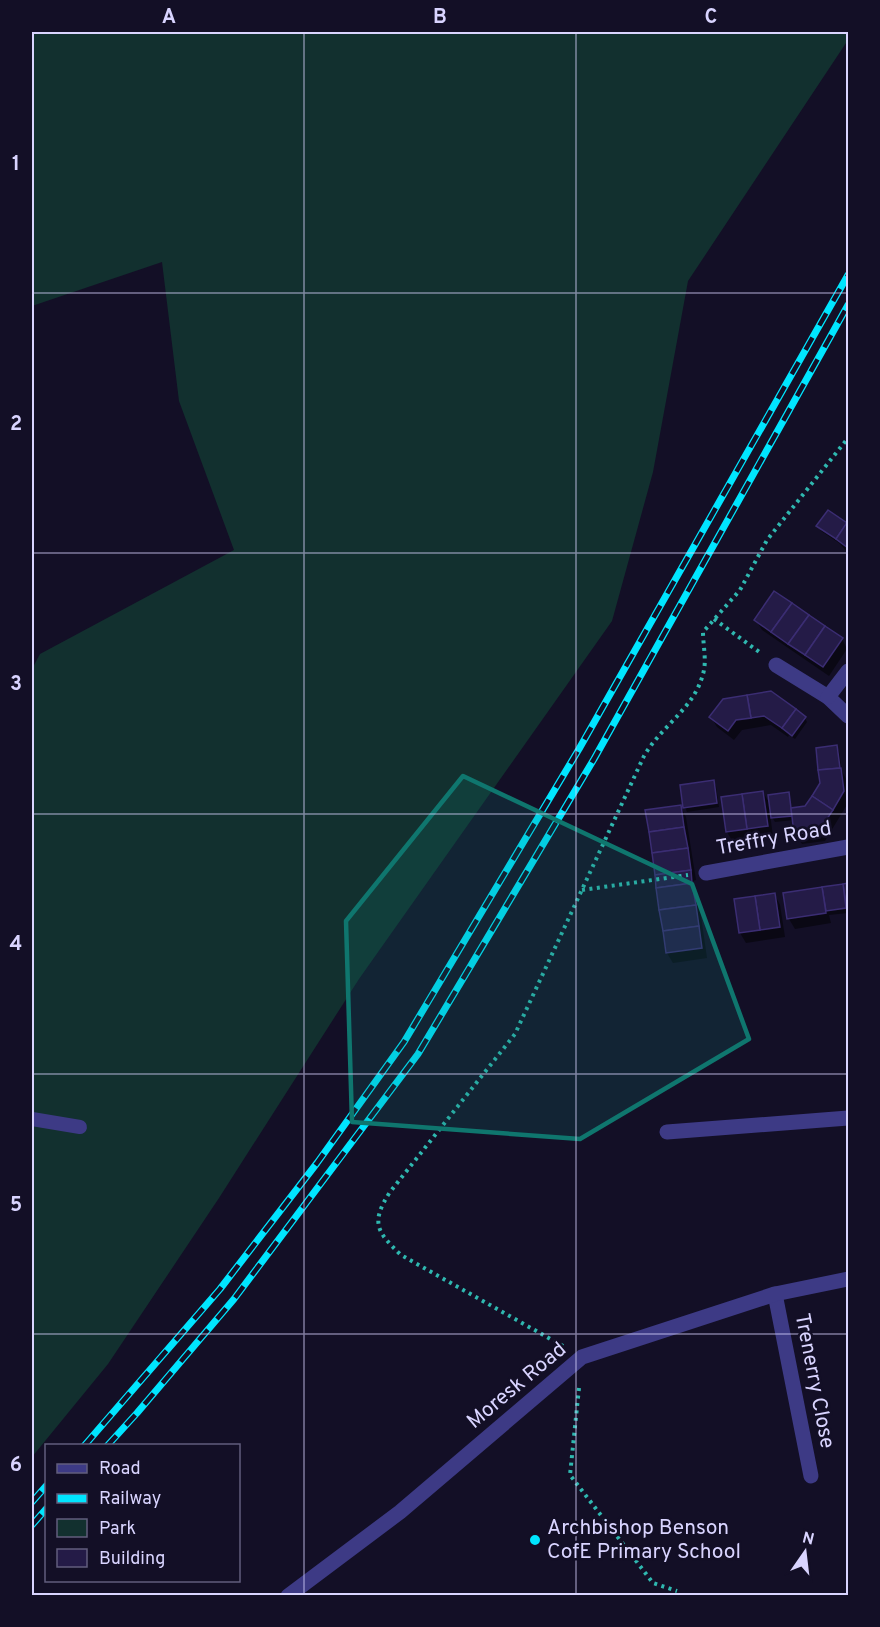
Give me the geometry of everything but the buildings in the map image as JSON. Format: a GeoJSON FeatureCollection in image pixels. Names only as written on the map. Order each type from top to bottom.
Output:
{"type":"FeatureCollection","features":[{"type":"Feature","properties":{"kind":"street"},"geometry":{"type":"LineString","coordinates":[[776,665],[828,697],[849,716]]}},
{"type":"Feature","properties":{"kind":"street"},"geometry":{"type":"LineString","coordinates":[[828,697],[849,671]]}},
{"type":"Feature","properties":{"kind":"street","name":"Treffry Road"},"geometry":{"type":"LineString","coordinates":[[706,873],[849,847]]}},
{"type":"Feature","properties":{"kind":"street"},"geometry":{"type":"LineString","coordinates":[[667,1132],[849,1118]]}},
{"type":"Feature","properties":{"kind":"street","name":"Moresk Road"},"geometry":{"type":"LineString","coordinates":[[288,1596],[400,1512],[582,1357],[775,1294],[849,1279]]}},
{"type":"Feature","properties":{"kind":"street","name":"Trenerry Close"},"geometry":{"type":"LineString","coordinates":[[775,1294],[811,1476]]}},
{"type":"Feature","properties":{"kind":"lane"},"geometry":{"type":"LineString","coordinates":[[32,1119],[80,1127]]}},
{"type":"Feature","properties":{"kind":"path"},"geometry":{"type":"LineString","coordinates":[[677,1591],[653,1583],[570,1475],[582,1357],[401,1255],[382,1237],[379,1229],[380,1208],[390,1192],[515,1034],[644,756],[652,742],[674,722],[688,705],[697,687],[704,668],[703,632],[740,590],[767,540],[849,438]]}},
{"type":"Feature","properties":{"kind":"path"},"geometry":{"type":"LineString","coordinates":[[714,619],[776,665]]}},
{"type":"Feature","properties":{"kind":"path"},"geometry":{"type":"LineString","coordinates":[[582,890],[706,873]]}},
{"type":"Feature","properties":{"kind":"highlighted area"},"geometry":{"type":"Polygon","coordinates":[[[463,776],[692,884],[749,1039],[580,1139],[352,1122],[346,921],[463,776]]]}},
{"type":"Feature","properties":{"kind":"green space"},"geometry":{"type":"Polygon","coordinates":[[[32,32],[848,32],[848,40],[688,281],[653,472],[612,621],[359,979],[219,1198],[108,1364],[32,1457],[32,669],[40,654],[234,550],[179,401],[162,262],[32,306],[32,32]]]}},
{"type":"Feature","properties":{"kind":"railway"},"geometry":{"type":"LineString","coordinates":[[86,1444],[220,1289],[317,1163],[404,1042],[579,749],[848,275]]}},
{"type":"Feature","properties":{"kind":"railway"},"geometry":{"type":"LineString","coordinates":[[109,1444],[234,1299],[418,1054],[594,759],[848,305]]}},
{"type":"Feature","properties":{"kind":"railway"},"geometry":{"type":"LineString","coordinates":[[32,1502],[45,1487]]}},
{"type":"Feature","properties":{"kind":"railway"},"geometry":{"type":"LineString","coordinates":[[32,1525],[45,1510]]}},
{"type":"Feature","properties":{"kind":"place","name":"Archbishop Benson CofE Primary School"},"geometry":{"type":"Point","coordinates":[535,1540]}}]}
